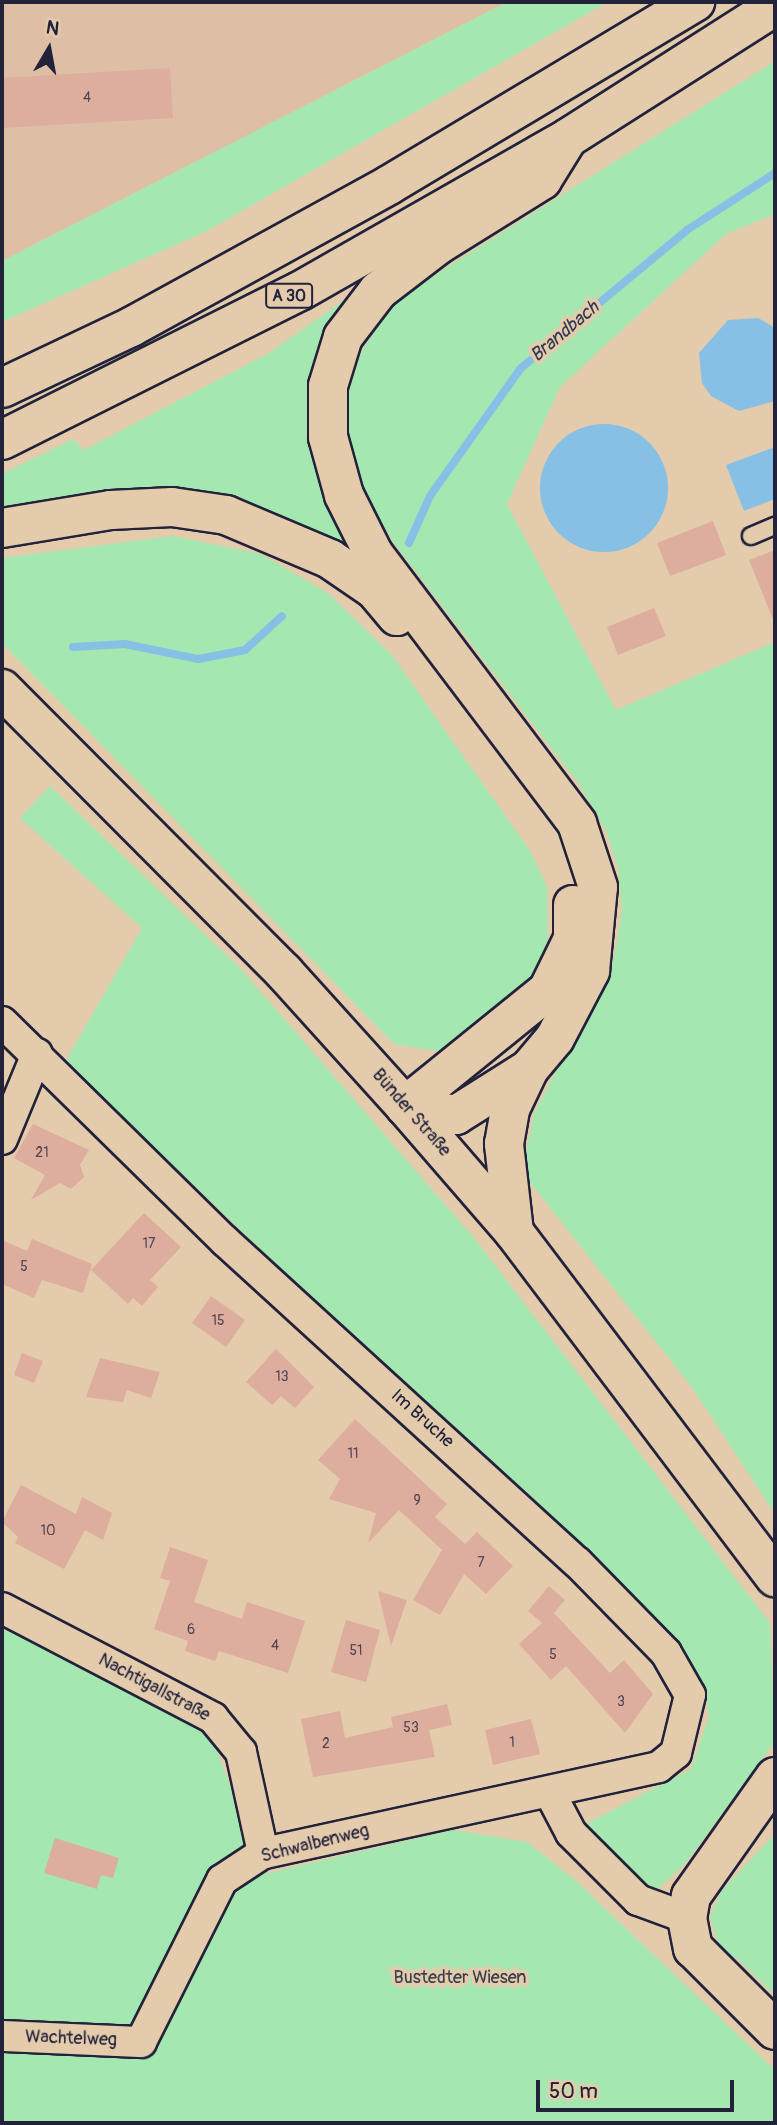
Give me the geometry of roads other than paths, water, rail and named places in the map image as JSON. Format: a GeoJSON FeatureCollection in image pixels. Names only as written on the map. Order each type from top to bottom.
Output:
{"type":"FeatureCollection","features":[{"type":"Feature","properties":{"kind":"main road"},"geometry":{"type":"LineString","coordinates":[[2,388],[131,327],[389,185],[695,2]]}},
{"type":"Feature","properties":{"kind":"main road","name":"A 30"},"geometry":{"type":"LineString","coordinates":[[2,440],[300,291],[568,138],[775,6]]}},
{"type":"Feature","properties":{"kind":"main road"},"geometry":{"type":"LineString","coordinates":[[514,1232],[504,1144],[510,1109],[529,1069],[555,1038],[590,971],[598,887],[577,823],[373,553],[344,495],[328,437],[328,386],[343,337],[378,291],[438,245],[542,180],[568,138]]}},
{"type":"Feature","properties":{"kind":"main road"},"geometry":{"type":"LineString","coordinates":[[2,528],[172,507],[226,514],[287,536],[374,590],[430,654],[526,786],[557,836],[573,888],[573,939],[548,990],[521,1018],[405,1105]]}},
{"type":"Feature","properties":{"kind":"main road","name":"Bünder Straße"},"geometry":{"type":"LineString","coordinates":[[2,688],[275,962],[405,1105],[514,1232],[775,1577]]}},
{"type":"Feature","properties":{"kind":"main road"},"geometry":{"type":"LineString","coordinates":[[405,1105],[456,1115],[529,1069]]}},
{"type":"Feature","properties":{"kind":"main road"},"geometry":{"type":"LineString","coordinates":[[775,1777],[762,1811],[704,1876],[687,1918],[693,1948],[775,2030]]}},
{"type":"Feature","properties":{"kind":"street","name":"Im Bruche"},"geometry":{"type":"LineString","coordinates":[[2,1022],[225,1241],[577,1562],[666,1653],[690,1695],[676,1753],[659,1767],[550,1793]]}},
{"type":"Feature","properties":{"kind":"street"},"geometry":{"type":"LineString","coordinates":[[2,1139],[37,1054]]}},
{"type":"Feature","properties":{"kind":"street","name":"Nachtigallstraße"},"geometry":{"type":"LineString","coordinates":[[2,1608],[213,1718],[242,1752],[263,1853]]}},
{"type":"Feature","properties":{"kind":"street"},"geometry":{"type":"LineString","coordinates":[[550,1793],[571,1833],[638,1900],[687,1918]]}},
{"type":"Feature","properties":{"kind":"street","name":"Schwalbenweg"},"geometry":{"type":"LineString","coordinates":[[141,2042],[222,1880],[263,1853],[550,1793]]}},
{"type":"Feature","properties":{"kind":"street","name":"Wachtelweg"},"geometry":{"type":"LineString","coordinates":[[2,2036],[141,2042]]}},
{"type":"Feature","properties":{"kind":"lane"},"geometry":{"type":"LineString","coordinates":[[751,536],[775,526]]}},
{"type":"Feature","properties":{"kind":"water"},"geometry":{"type":"Polygon","coordinates":[[[758,318],[775,328],[775,401],[739,411],[711,396],[702,383],[699,353],[728,320],[758,318]]]}},
{"type":"Feature","properties":{"kind":"water"},"geometry":{"type":"Polygon","coordinates":[[[604,424],[629,428],[650,442],[664,463],[668,488],[664,513],[650,534],[629,548],[604,552],[579,548],[558,534],[544,513],[540,488],[544,463],[558,442],[579,428],[604,424]]]}},
{"type":"Feature","properties":{"kind":"water"},"geometry":{"type":"Polygon","coordinates":[[[775,447],[775,499],[744,511],[726,465],[775,447]]]}},
{"type":"Feature","properties":{"kind":"waterway","name":"Brandbach"},"geometry":{"type":"LineString","coordinates":[[409,543],[430,496],[521,368],[687,230],[775,173]]}},
{"type":"Feature","properties":{"kind":"waterway","name":"Brandbach"},"geometry":{"type":"LineString","coordinates":[[73,647],[125,644],[198,659],[245,650],[282,616]]}},
{"type":"Feature","properties":{"kind":"park label","name":"Bustedter Wiesen"},"geometry":{"type":"Point","coordinates":[460,1978]}}]}
